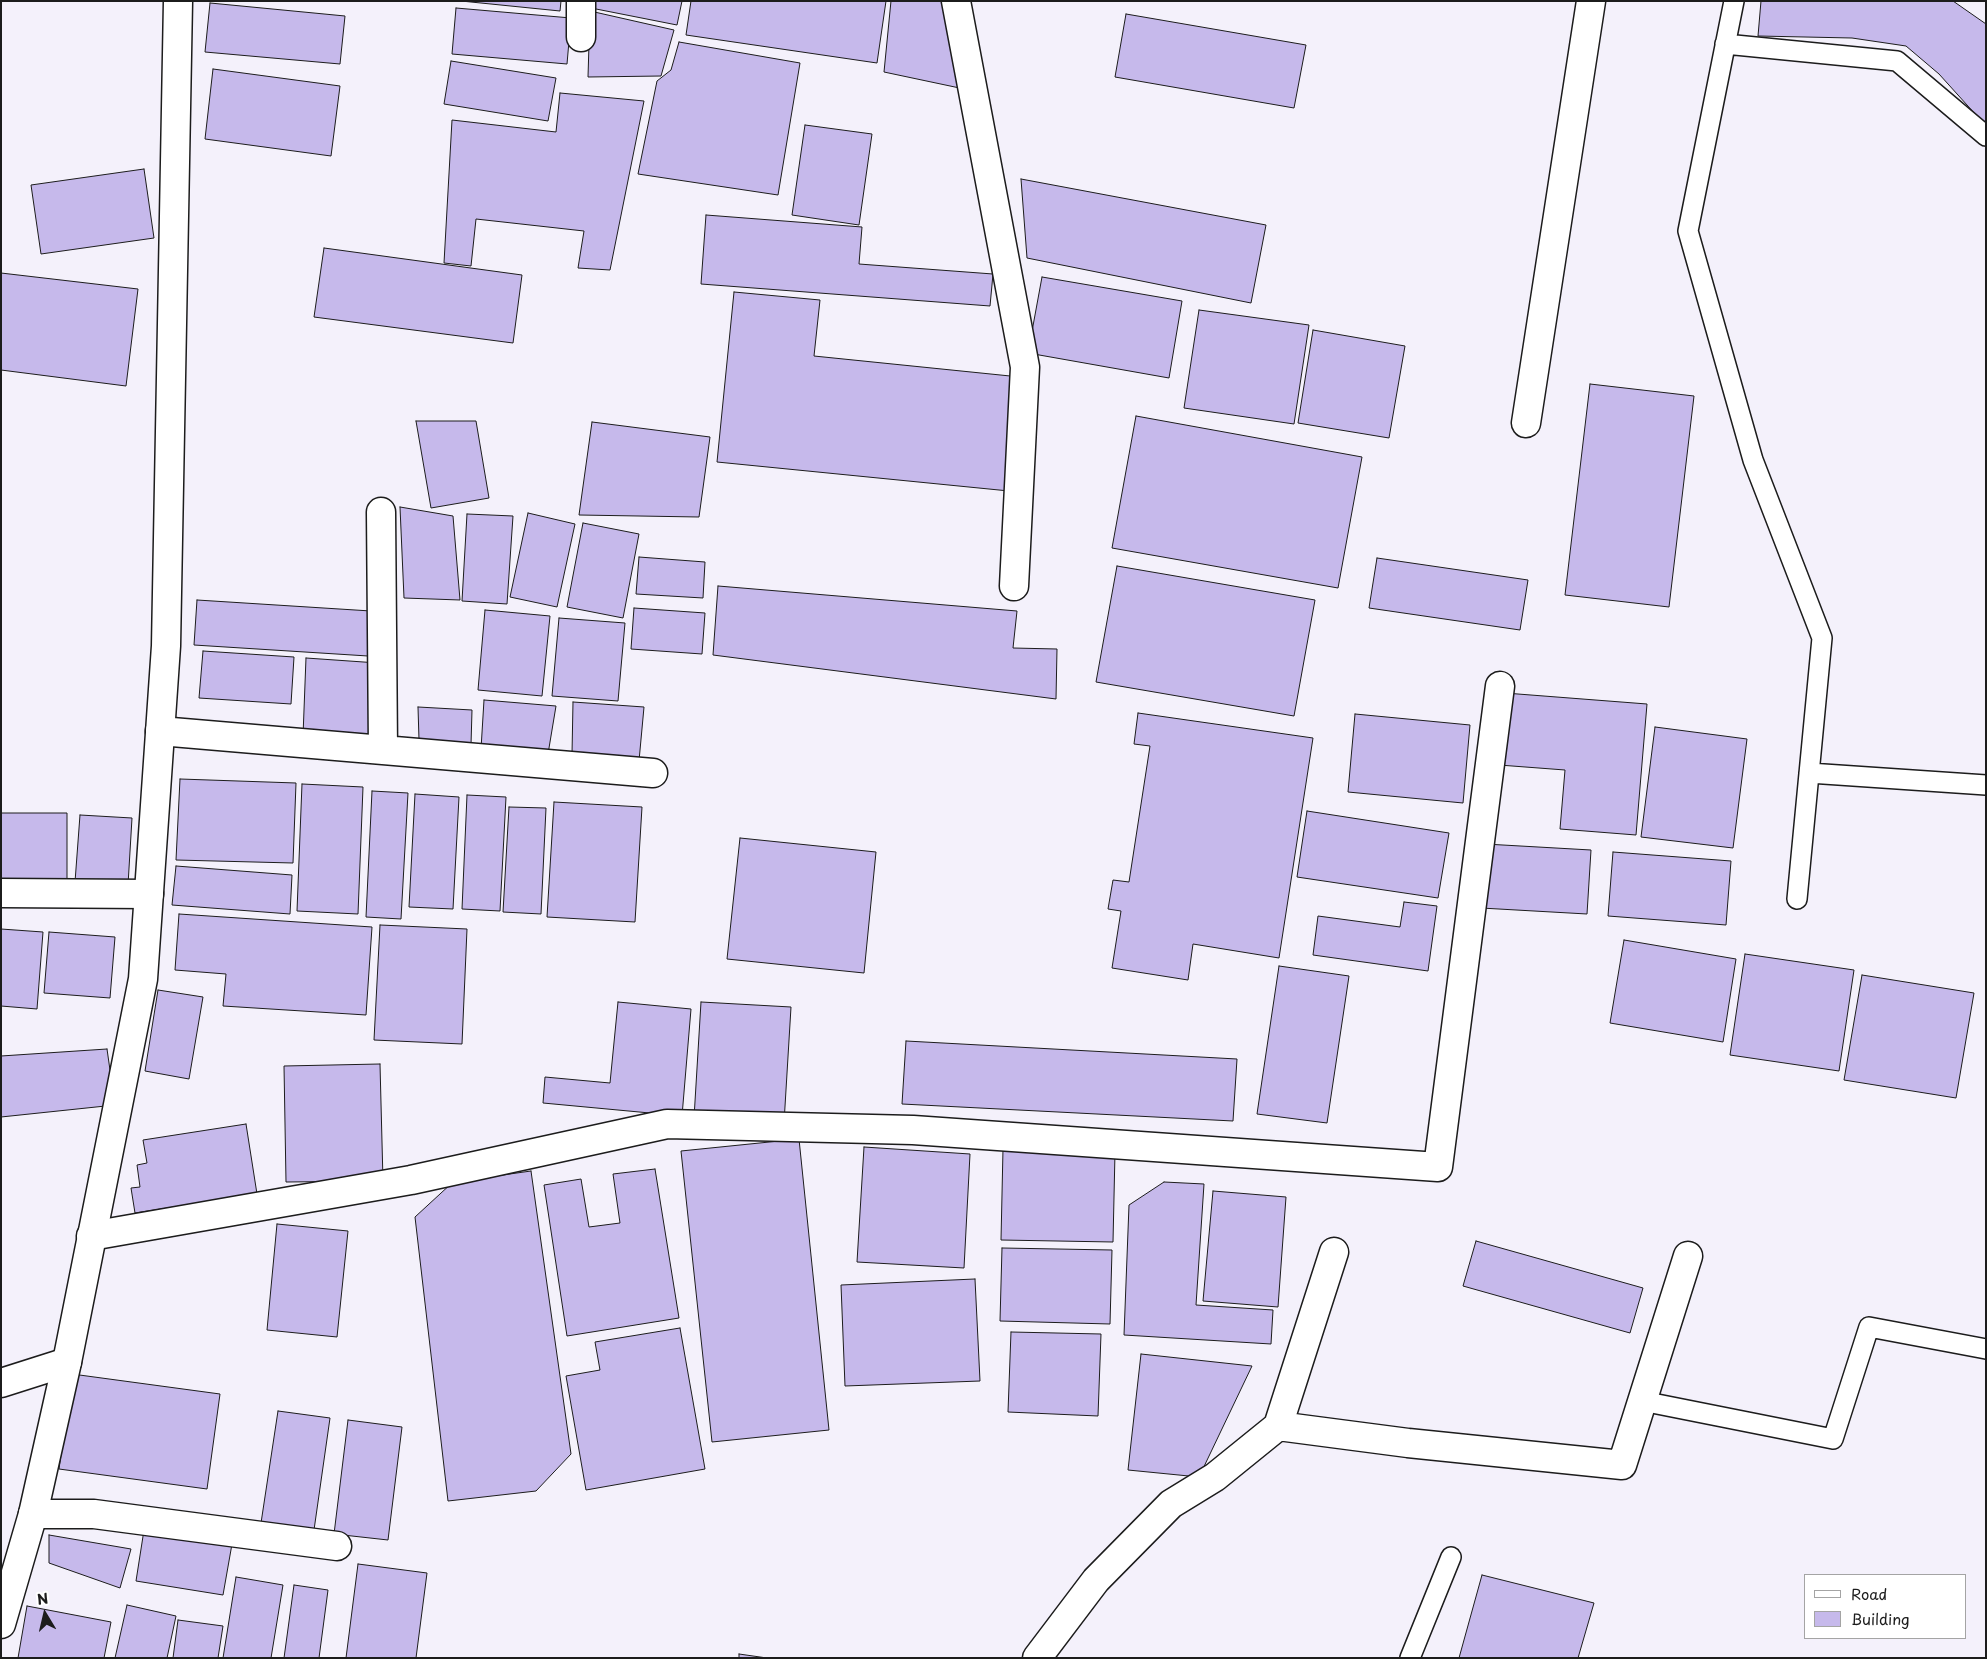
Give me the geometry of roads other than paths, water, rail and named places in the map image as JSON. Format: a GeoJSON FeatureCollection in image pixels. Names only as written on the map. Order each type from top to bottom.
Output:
{"type":"FeatureCollection","features":[{"type":"Feature","properties":{"kind":"street"},"geometry":{"type":"LineString","coordinates":[[1,1624],[33,1514],[67,1362],[143,979],[166,646],[178,1]]}},
{"type":"Feature","properties":{"kind":"street"},"geometry":{"type":"LineString","coordinates":[[581,1],[581,38]]}},
{"type":"Feature","properties":{"kind":"street"},"geometry":{"type":"LineString","coordinates":[[956,1],[1026,367],[1014,586]]}},
{"type":"Feature","properties":{"kind":"street"},"geometry":{"type":"LineString","coordinates":[[1526,423],[1591,1]]}},
{"type":"Feature","properties":{"kind":"street"},"geometry":{"type":"LineString","coordinates":[[381,512],[383,750]]}},
{"type":"Feature","properties":{"kind":"street"},"geometry":{"type":"LineString","coordinates":[[91,1236],[411,1180],[667,1124],[913,1130],[1438,1167],[1500,686]]}},
{"type":"Feature","properties":{"kind":"street"},"geometry":{"type":"LineString","coordinates":[[160,731],[653,773]]}},
{"type":"Feature","properties":{"kind":"street"},"geometry":{"type":"LineString","coordinates":[[1,893],[149,894]]}},
{"type":"Feature","properties":{"kind":"street"},"geometry":{"type":"LineString","coordinates":[[1037,1658],[1096,1580],[1170,1504],[1214,1477],[1278,1426],[1334,1252]]}},
{"type":"Feature","properties":{"kind":"street"},"geometry":{"type":"LineString","coordinates":[[1278,1426],[1408,1443],[1622,1466],[1688,1256]]}},
{"type":"Feature","properties":{"kind":"street"},"geometry":{"type":"LineString","coordinates":[[1,1383],[67,1362]]}},
{"type":"Feature","properties":{"kind":"street"},"geometry":{"type":"LineString","coordinates":[[33,1514],[94,1514],[337,1546]]}},
{"type":"Feature","properties":{"kind":"lane"},"geometry":{"type":"LineString","coordinates":[[1734,1],[1688,231],[1753,460],[1822,638],[1797,899]]}},
{"type":"Feature","properties":{"kind":"lane"},"geometry":{"type":"LineString","coordinates":[[1725,44],[1897,61],[1986,136]]}},
{"type":"Feature","properties":{"kind":"lane"},"geometry":{"type":"LineString","coordinates":[[1809,773],[1986,786]]}},
{"type":"Feature","properties":{"kind":"lane"},"geometry":{"type":"LineString","coordinates":[[1642,1401],[1833,1439],[1869,1327],[1986,1349]]}},
{"type":"Feature","properties":{"kind":"lane"},"geometry":{"type":"LineString","coordinates":[[1410,1658],[1451,1557]]}}]}
